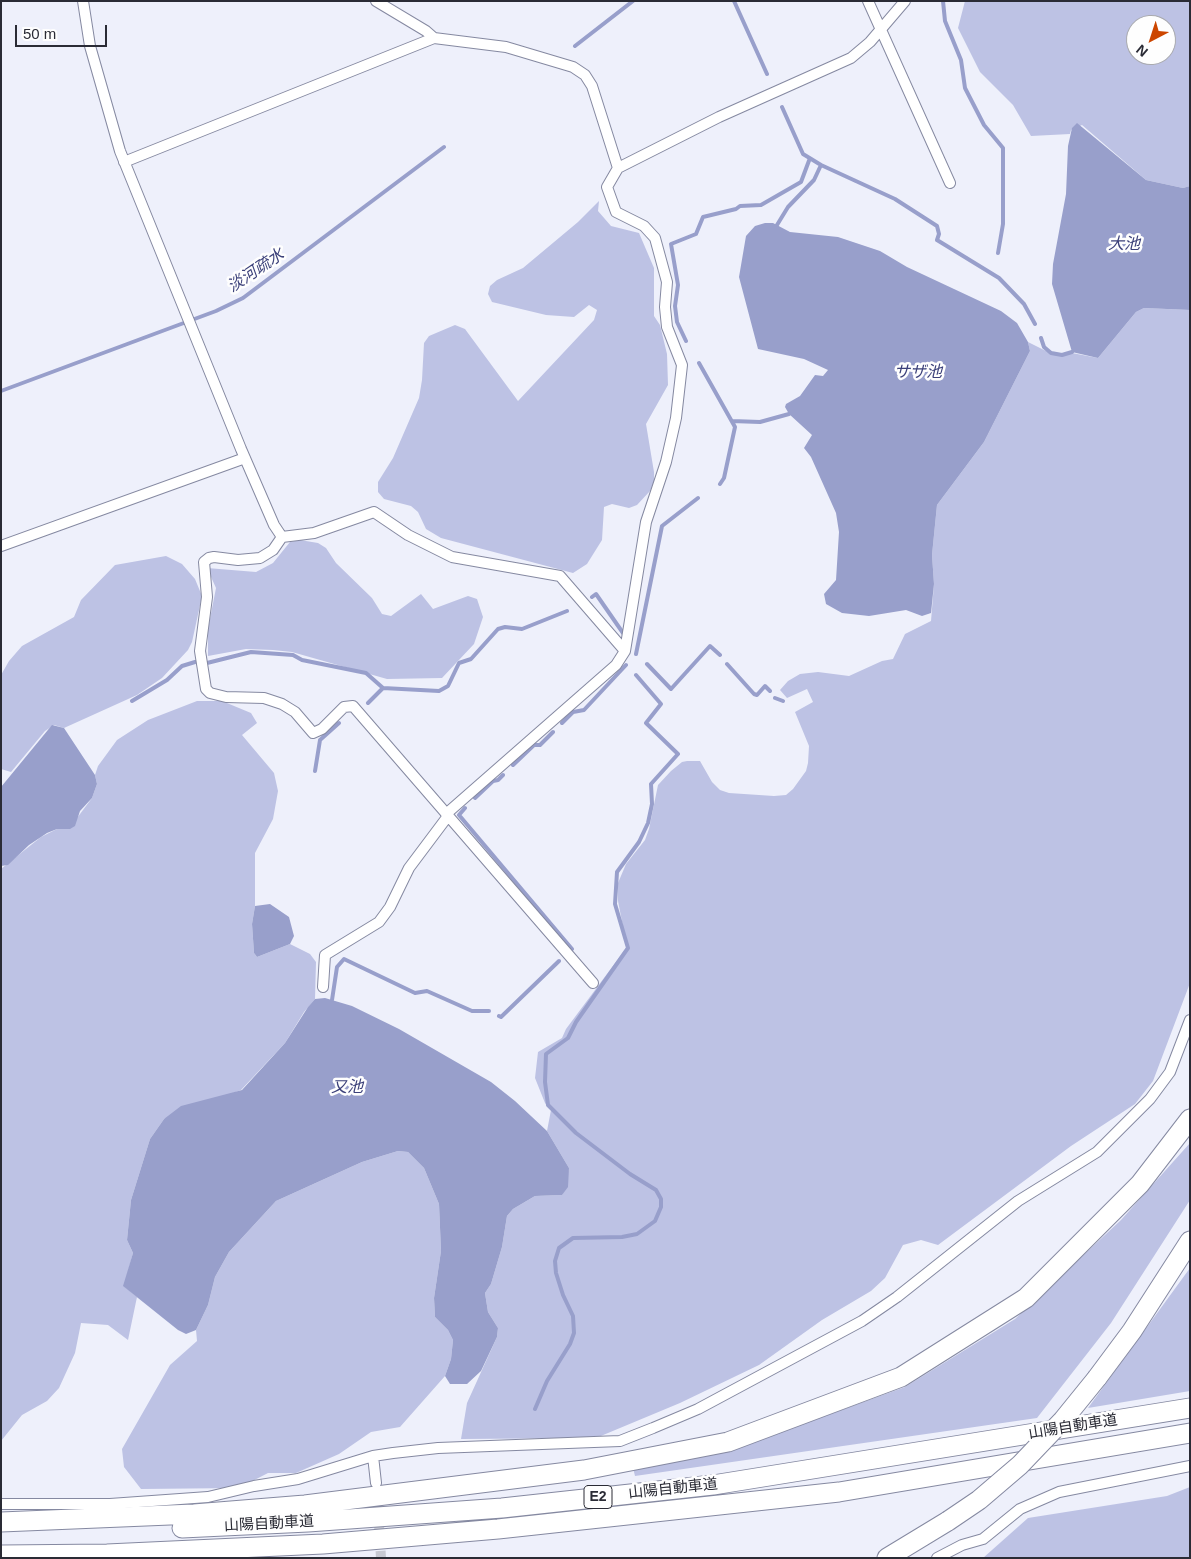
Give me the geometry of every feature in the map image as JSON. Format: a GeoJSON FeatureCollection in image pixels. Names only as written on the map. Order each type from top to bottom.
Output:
{"type":"FeatureCollection","features":[{"type":"Feature","properties":{"kind":"highway"},"geometry":{"type":"LineString","coordinates":[[1,1522],[194,1514],[305,1505],[584,1470],[728,1442],[901,1377],[1026,1298],[1140,1184],[1190,1119]]}},
{"type":"Feature","properties":{"kind":"highway"},"geometry":{"type":"LineString","coordinates":[[887,1558],[979,1500],[1020,1465],[1063,1420],[1132,1332],[1190,1242]]}},
{"type":"Feature","properties":{"kind":"highway","name":"山陽自動車道"},"geometry":{"type":"LineString","coordinates":[[1,1530],[160,1528],[308,1522],[502,1508],[713,1485],[1190,1408]]}},
{"type":"Feature","properties":{"kind":"highway","name":"山陽自動車道"},"geometry":{"type":"LineString","coordinates":[[1,1555],[107,1554],[323,1544],[498,1529],[838,1492],[1190,1433]]}},
{"type":"Feature","properties":{"kind":"street"},"geometry":{"type":"LineString","coordinates":[[83,1],[90,46],[110,121],[124,162],[245,458],[274,525],[282,537]]}},
{"type":"Feature","properties":{"kind":"street"},"geometry":{"type":"LineString","coordinates":[[376,1],[434,38],[506,47],[573,67],[586,75],[592,86],[618,168]]}},
{"type":"Feature","properties":{"kind":"street"},"geometry":{"type":"LineString","coordinates":[[868,1],[950,183]]}},
{"type":"Feature","properties":{"kind":"street"},"geometry":{"type":"LineString","coordinates":[[323,987],[325,955],[379,922],[390,907],[410,868],[447,815],[616,665],[625,651],[646,522],[666,462],[676,418],[682,366],[667,327],[665,307],[667,282],[655,238],[644,226],[616,212],[608,187],[618,168],[719,117],[851,58],[880,30],[905,1]]}},
{"type":"Feature","properties":{"kind":"street"},"geometry":{"type":"LineString","coordinates":[[124,162],[434,38]]}},
{"type":"Feature","properties":{"kind":"street"},"geometry":{"type":"LineString","coordinates":[[1,546],[245,458]]}},
{"type":"Feature","properties":{"kind":"street"},"geometry":{"type":"LineString","coordinates":[[593,984],[353,706],[344,708],[322,729],[313,733],[295,712],[282,704],[264,698],[226,697],[210,693],[206,689],[200,651],[207,597],[204,562],[214,557],[238,560],[260,558],[273,550],[282,537],[314,533],[374,512],[408,535],[452,557],[560,576],[625,651]]}},
{"type":"Feature","properties":{"kind":"street"},"geometry":{"type":"LineString","coordinates":[[1,1504],[110,1504],[208,1497],[254,1486],[298,1479],[373,1456],[438,1448],[620,1441],[698,1409],[862,1322],[898,1297],[1018,1201],[1097,1152],[1150,1099],[1170,1072],[1190,1020]]}},
{"type":"Feature","properties":{"kind":"street"},"geometry":{"type":"LineString","coordinates":[[373,1456],[376,1483]]}},
{"type":"Feature","properties":{"kind":"street"},"geometry":{"type":"LineString","coordinates":[[937,1558],[962,1545],[983,1538],[1020,1509],[1059,1492],[1190,1466]]}},
{"type":"Feature","properties":{"kind":"shaded area"},"geometry":{"type":"Polygon","coordinates":[[[965,1],[1190,1],[1190,186],[1183,188],[1146,180],[1082,125],[1071,130],[1070,134],[1031,136],[1013,105],[980,72],[958,28],[965,1]]]}},
{"type":"Feature","properties":{"kind":"shaded area"},"geometry":{"type":"Polygon","coordinates":[[[599,201],[598,211],[611,226],[639,233],[654,268],[654,316],[660,325],[667,354],[668,385],[646,424],[654,472],[654,481],[650,491],[637,505],[629,508],[612,504],[604,507],[602,540],[587,564],[573,573],[441,538],[426,529],[418,512],[411,506],[384,499],[378,492],[378,482],[393,458],[419,398],[424,343],[429,336],[455,325],[465,329],[518,401],[594,320],[597,310],[589,305],[574,317],[546,315],[492,302],[488,294],[490,286],[497,280],[523,268],[578,222],[599,201]]]}},
{"type":"Feature","properties":{"kind":"shaded area"},"geometry":{"type":"Polygon","coordinates":[[[1144,308],[1190,310],[1190,983],[1153,1081],[1135,1104],[1071,1146],[938,1245],[921,1240],[903,1245],[885,1278],[871,1291],[822,1320],[759,1365],[680,1403],[596,1438],[461,1439],[467,1403],[497,1337],[498,1328],[488,1312],[485,1293],[491,1284],[502,1247],[507,1216],[513,1209],[535,1196],[562,1195],[569,1168],[547,1131],[551,1110],[545,1103],[535,1078],[538,1052],[562,1038],[566,1029],[627,947],[618,901],[618,883],[626,864],[645,840],[658,785],[682,762],[700,761],[712,782],[720,790],[729,793],[774,796],[786,795],[793,789],[806,771],[809,746],[795,712],[813,702],[807,689],[787,698],[780,690],[788,681],[800,674],[818,672],[849,676],[882,661],[893,659],[905,634],[931,621],[934,584],[932,555],[937,505],[984,442],[1030,351],[1028,342],[1054,355],[1072,353],[1098,358],[1136,312],[1144,308]]]}},
{"type":"Feature","properties":{"kind":"shaded area"},"geometry":{"type":"Polygon","coordinates":[[[300,540],[318,543],[326,548],[336,563],[372,598],[382,614],[391,616],[421,594],[433,609],[468,596],[477,599],[483,617],[474,644],[442,678],[387,679],[292,652],[273,650],[246,649],[208,656],[208,629],[216,588],[207,568],[256,572],[273,563],[290,542],[300,540]]]}},
{"type":"Feature","properties":{"kind":"shaded area"},"geometry":{"type":"Polygon","coordinates":[[[166,556],[182,564],[195,579],[202,596],[192,642],[188,650],[162,678],[137,695],[64,728],[54,725],[45,731],[11,772],[1,769],[1,675],[9,661],[22,646],[74,617],[81,600],[115,565],[166,556]]]}},
{"type":"Feature","properties":{"kind":"shaded area"},"geometry":{"type":"Polygon","coordinates":[[[197,701],[222,701],[251,713],[257,723],[242,735],[274,773],[278,791],[273,819],[255,853],[255,906],[252,924],[254,953],[257,957],[290,944],[310,954],[316,962],[315,999],[304,1012],[285,1043],[241,1090],[164,1119],[150,1139],[131,1200],[127,1240],[133,1253],[124,1286],[137,1297],[128,1340],[108,1325],[81,1323],[75,1353],[59,1388],[47,1401],[22,1415],[1,1441],[1,869],[41,837],[57,829],[65,828],[77,818],[92,798],[97,784],[95,775],[98,766],[117,740],[148,720],[197,701]]]}},
{"type":"Feature","properties":{"kind":"shaded area"},"geometry":{"type":"Polygon","coordinates":[[[1190,1143],[1190,1200],[1111,1323],[1037,1418],[635,1476],[633,1468],[789,1429],[905,1387],[1015,1319],[1121,1220],[1190,1143]]]}},
{"type":"Feature","properties":{"kind":"shaded area"},"geometry":{"type":"Polygon","coordinates":[[[398,1151],[408,1152],[424,1168],[439,1204],[441,1251],[434,1298],[435,1317],[448,1330],[453,1340],[451,1359],[445,1376],[400,1427],[371,1432],[339,1454],[296,1473],[268,1473],[239,1488],[141,1489],[124,1467],[122,1449],[170,1365],[197,1341],[196,1330],[208,1305],[215,1277],[229,1252],[276,1201],[362,1162],[398,1151]]]}},
{"type":"Feature","properties":{"kind":"shaded area"},"geometry":{"type":"Polygon","coordinates":[[[1190,1268],[1190,1391],[1088,1408],[1190,1268]]]}},
{"type":"Feature","properties":{"kind":"shaded area"},"geometry":{"type":"Polygon","coordinates":[[[1190,1487],[1190,1558],[983,1558],[1028,1518],[1167,1496],[1190,1487]]]}},
{"type":"Feature","properties":{"kind":"water","name":"大池"},"geometry":{"type":"Polygon","coordinates":[[[1077,123],[1146,180],[1183,188],[1190,186],[1190,310],[1144,308],[1136,312],[1098,358],[1072,352],[1052,284],[1053,264],[1066,194],[1068,146],[1072,128],[1077,123]]]}},
{"type":"Feature","properties":{"kind":"water","name":"サザ池"},"geometry":{"type":"Polygon","coordinates":[[[773,223],[790,232],[838,237],[880,251],[907,267],[1001,311],[1017,323],[1028,342],[1030,351],[984,442],[937,505],[932,555],[934,584],[931,613],[922,616],[906,610],[869,616],[842,613],[826,604],[824,594],[836,580],[839,532],[836,513],[811,457],[804,448],[812,435],[789,414],[785,407],[786,404],[800,396],[815,375],[823,376],[828,370],[804,359],[758,349],[739,277],[746,236],[755,226],[773,223]]]}},
{"type":"Feature","properties":{"kind":"water"},"geometry":{"type":"Polygon","coordinates":[[[52,725],[64,728],[95,775],[97,784],[92,798],[80,811],[75,826],[70,829],[57,829],[47,833],[29,845],[8,865],[1,866],[1,787],[52,725]]]}},
{"type":"Feature","properties":{"kind":"water"},"geometry":{"type":"Polygon","coordinates":[[[270,904],[289,917],[294,936],[290,944],[257,957],[254,953],[252,924],[255,906],[270,904]]]}},
{"type":"Feature","properties":{"kind":"water","name":"又池"},"geometry":{"type":"Polygon","coordinates":[[[325,998],[352,1006],[399,1029],[491,1082],[515,1101],[547,1131],[569,1168],[568,1187],[562,1195],[535,1196],[513,1209],[507,1216],[502,1247],[491,1284],[485,1293],[488,1312],[498,1328],[497,1337],[481,1371],[467,1384],[450,1384],[445,1376],[451,1359],[453,1340],[448,1330],[435,1317],[434,1298],[441,1251],[439,1204],[424,1168],[408,1152],[398,1151],[362,1162],[276,1201],[229,1252],[215,1277],[208,1305],[196,1330],[186,1334],[178,1330],[123,1286],[133,1253],[127,1240],[131,1200],[150,1139],[164,1119],[181,1106],[242,1090],[285,1043],[315,999],[325,998]]]}},
{"type":"Feature","properties":{"kind":"waterway","name":"淡河疏水"},"geometry":{"type":"LineString","coordinates":[[575,46],[633,1]]}},
{"type":"Feature","properties":{"kind":"waterway"},"geometry":{"type":"LineString","coordinates":[[734,1],[767,74]]}},
{"type":"Feature","properties":{"kind":"waterway"},"geometry":{"type":"LineString","coordinates":[[943,1],[945,21],[961,60],[965,88],[984,125],[1003,148],[1003,224],[998,253]]}},
{"type":"Feature","properties":{"kind":"waterway"},"geometry":{"type":"LineString","coordinates":[[782,107],[803,154],[821,165],[895,199],[937,226],[939,234],[937,240],[999,278],[1024,304],[1035,324]]}},
{"type":"Feature","properties":{"kind":"waterway","name":"淡河疏水"},"geometry":{"type":"LineString","coordinates":[[1,391],[216,311],[243,298],[444,147]]}},
{"type":"Feature","properties":{"kind":"waterway"},"geometry":{"type":"LineString","coordinates":[[686,341],[677,322],[675,306],[678,285],[671,244],[696,234],[703,217],[736,209],[740,206],[761,205],[801,182],[810,158]]}},
{"type":"Feature","properties":{"kind":"waterway"},"geometry":{"type":"LineString","coordinates":[[777,225],[788,207],[814,180],[821,165]]}},
{"type":"Feature","properties":{"kind":"waterway"},"geometry":{"type":"LineString","coordinates":[[1041,338],[1044,347],[1051,353],[1062,355],[1072,352]]}},
{"type":"Feature","properties":{"kind":"waterway"},"geometry":{"type":"LineString","coordinates":[[699,363],[735,427],[724,478],[720,484]]}},
{"type":"Feature","properties":{"kind":"waterway"},"geometry":{"type":"LineString","coordinates":[[732,421],[760,422],[789,414]]}},
{"type":"Feature","properties":{"kind":"waterway"},"geometry":{"type":"LineString","coordinates":[[636,654],[662,526],[698,498]]}},
{"type":"Feature","properties":{"kind":"waterway"},"geometry":{"type":"LineString","coordinates":[[592,597],[596,594],[623,633]]}},
{"type":"Feature","properties":{"kind":"waterway"},"geometry":{"type":"LineString","coordinates":[[207,663],[251,652],[293,655],[302,660],[366,673],[383,688],[439,691],[448,686],[459,663],[471,659],[498,629],[505,627],[522,629],[567,611]]}},
{"type":"Feature","properties":{"kind":"waterway"},"geometry":{"type":"LineString","coordinates":[[647,664],[671,689],[710,646],[720,655]]}},
{"type":"Feature","properties":{"kind":"waterway"},"geometry":{"type":"LineString","coordinates":[[132,701],[167,680],[182,666],[195,662]]}},
{"type":"Feature","properties":{"kind":"waterway"},"geometry":{"type":"LineString","coordinates":[[727,664],[754,694],[757,695],[765,686],[770,691]]}},
{"type":"Feature","properties":{"kind":"waterway"},"geometry":{"type":"LineString","coordinates":[[562,723],[573,712],[584,710],[626,665]]}},
{"type":"Feature","properties":{"kind":"waterway"},"geometry":{"type":"LineString","coordinates":[[535,1409],[547,1381],[570,1344],[574,1333],[573,1316],[563,1295],[556,1273],[555,1261],[559,1248],[573,1238],[622,1237],[637,1234],[655,1221],[661,1207],[661,1199],[656,1190],[630,1174],[576,1133],[548,1105],[545,1082],[546,1054],[568,1038],[576,1022],[628,948],[615,904],[617,872],[639,842],[648,823],[652,804],[651,784],[678,754],[646,723],[661,704],[636,675]]}},
{"type":"Feature","properties":{"kind":"waterway"},"geometry":{"type":"LineString","coordinates":[[368,703],[383,688]]}},
{"type":"Feature","properties":{"kind":"waterway"},"geometry":{"type":"LineString","coordinates":[[775,698],[783,701]]}},
{"type":"Feature","properties":{"kind":"waterway"},"geometry":{"type":"LineString","coordinates":[[315,771],[320,740],[339,723]]}},
{"type":"Feature","properties":{"kind":"waterway"},"geometry":{"type":"LineString","coordinates":[[513,765],[534,745],[540,745],[553,732]]}},
{"type":"Feature","properties":{"kind":"waterway"},"geometry":{"type":"LineString","coordinates":[[475,798],[493,781],[498,780],[503,775]]}},
{"type":"Feature","properties":{"kind":"waterway"},"geometry":{"type":"LineString","coordinates":[[465,808],[459,815],[572,949]]}},
{"type":"Feature","properties":{"kind":"waterway"},"geometry":{"type":"LineString","coordinates":[[332,1000],[337,967],[344,959],[415,993],[427,991],[472,1011],[489,1011]]}},
{"type":"Feature","properties":{"kind":"waterway"},"geometry":{"type":"LineString","coordinates":[[499,1016],[501,1017],[559,961]]}},
{"type":"Feature","properties":{"kind":"tunnel"},"geometry":{"type":"LineString","coordinates":[[377,1491],[381,1558]]}}]}
